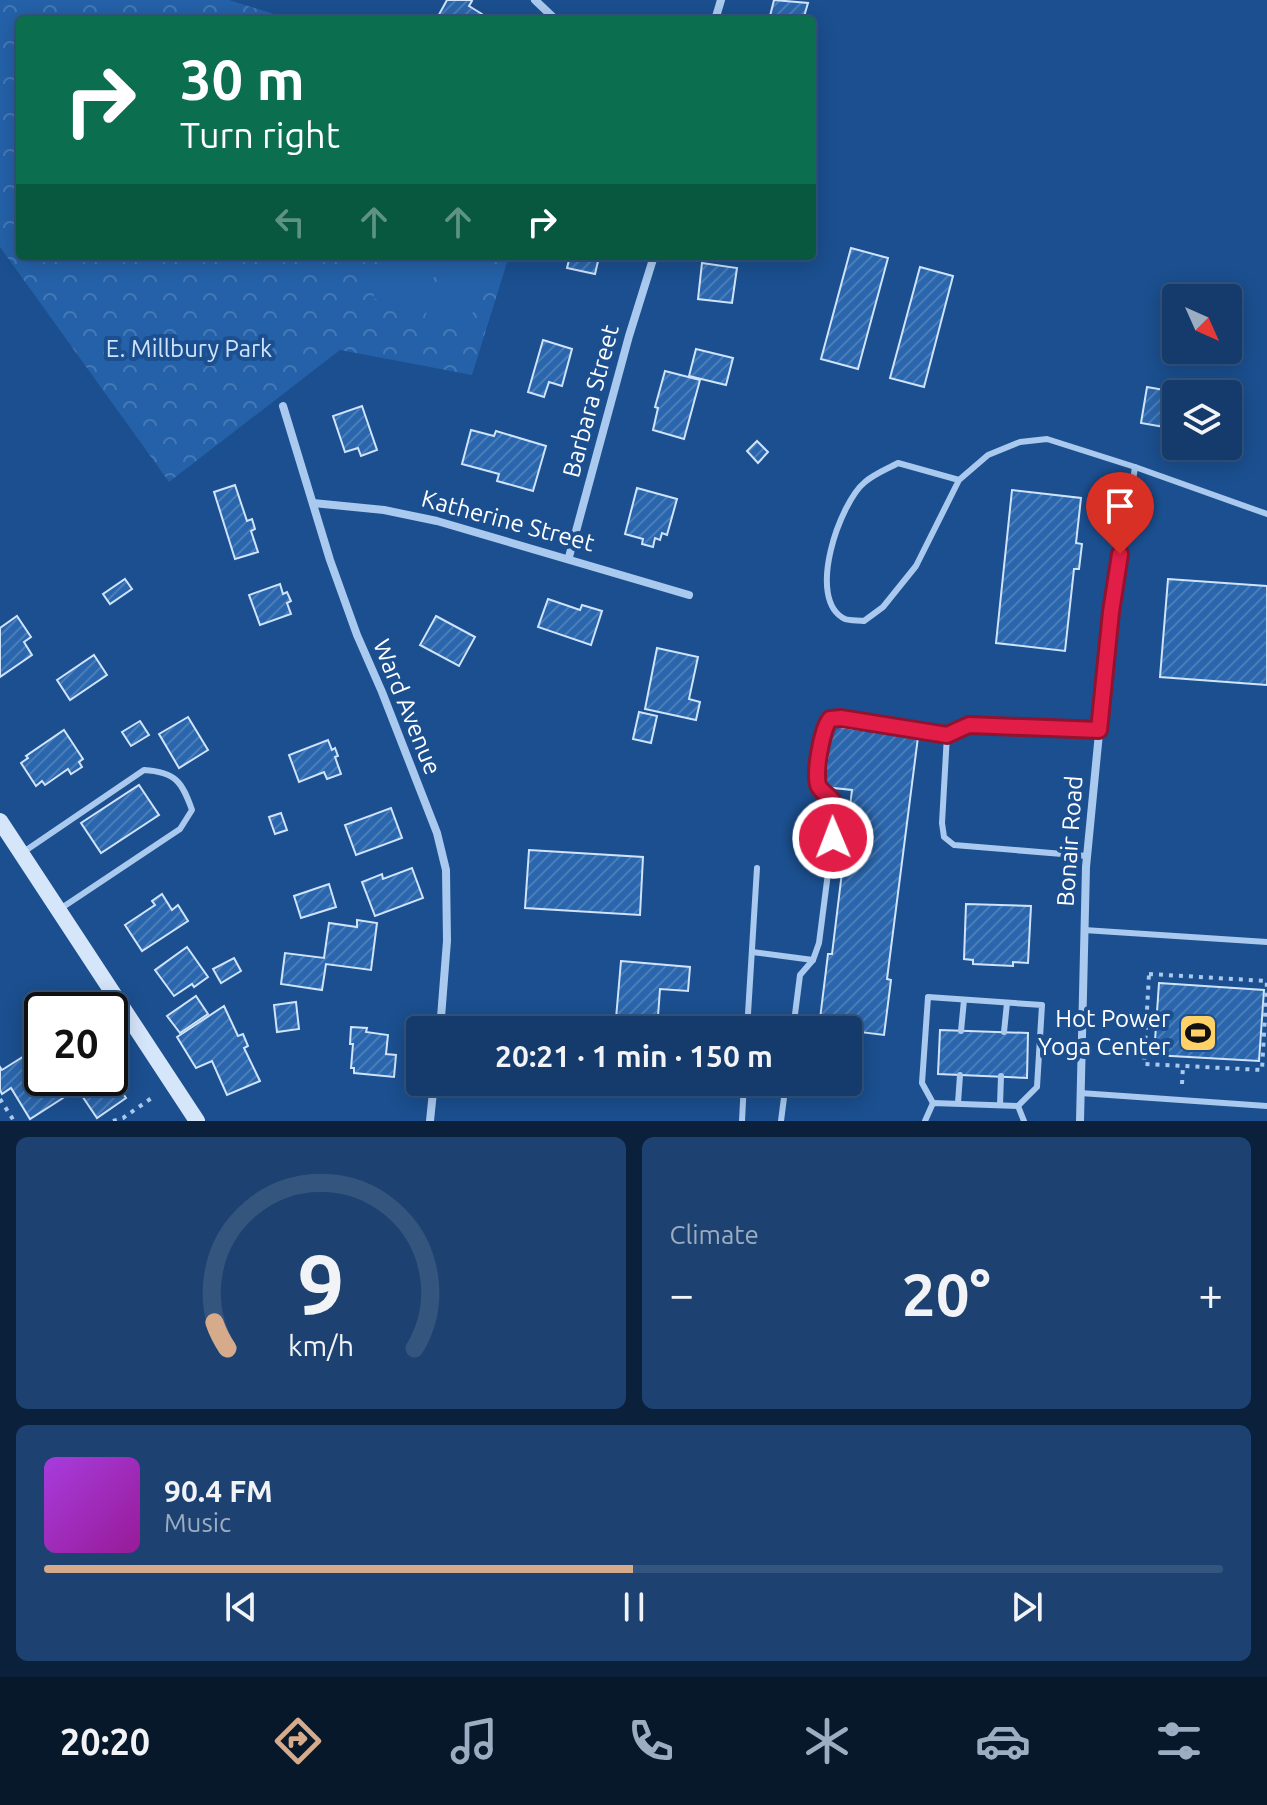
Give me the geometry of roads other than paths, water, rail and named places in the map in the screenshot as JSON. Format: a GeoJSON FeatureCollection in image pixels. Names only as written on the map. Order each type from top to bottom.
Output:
{"type":"FeatureCollection","features":[{"type":"Feature","properties":{"kind":"street"},"geometry":{"type":"LineString","coordinates":[[535,0],[552,16]]}},
{"type":"Feature","properties":{"kind":"street","name":"Barbara Street"},"geometry":{"type":"LineString","coordinates":[[569,557],[653,260]]}},
{"type":"Feature","properties":{"kind":"street","name":"Ward Avenue"},"geometry":{"type":"LineString","coordinates":[[283,406],[330,560],[357,635],[437,833],[446,870],[447,954],[441,1016]]}},
{"type":"Feature","properties":{"kind":"street","name":"Katherine Street"},"geometry":{"type":"LineString","coordinates":[[313,503],[384,510],[437,521],[569,557],[689,595]]}},
{"type":"Feature","properties":{"kind":"street","name":"Bonair Road"},"geometry":{"type":"LineString","coordinates":[[1080,1121],[1087,856],[1107,651]]}},
{"type":"Feature","properties":{"kind":"street"},"geometry":{"type":"LineString","coordinates":[[0,821],[197,1121]]}},
{"type":"Feature","properties":{"kind":"street"},"geometry":{"type":"LineString","coordinates":[[430,1121],[433,1096]]}},
{"type":"Feature","properties":{"kind":"lane"},"geometry":{"type":"LineString","coordinates":[[959,480],[898,463],[863,482],[844,511],[833,539],[827,572],[833,607],[845,619],[864,621],[883,607],[916,566],[959,480],[988,455],[1020,442],[1035,439],[1057,441],[1267,514]]}},
{"type":"Feature","properties":{"kind":"lane","name":"Bonair Road"},"geometry":{"type":"LineString","coordinates":[[1107,651],[1135,467]]}},
{"type":"Feature","properties":{"kind":"lane"},"geometry":{"type":"LineString","coordinates":[[795,1016],[800,975],[813,960],[819,943],[836,811],[833,800],[820,789],[817,781],[825,725],[830,719],[841,718],[947,735],[969,725],[1099,730]]}},
{"type":"Feature","properties":{"kind":"lane"},"geometry":{"type":"LineString","coordinates":[[947,735],[942,823],[944,837],[954,845],[1087,856]]}},
{"type":"Feature","properties":{"kind":"lane"},"geometry":{"type":"LineString","coordinates":[[22,853],[144,770],[160,771],[182,784],[192,810],[180,829],[60,910]]}},
{"type":"Feature","properties":{"kind":"lane"},"geometry":{"type":"LineString","coordinates":[[748,1016],[757,868]]}},
{"type":"Feature","properties":{"kind":"lane"},"geometry":{"type":"LineString","coordinates":[[1084,930],[1267,942]]}},
{"type":"Feature","properties":{"kind":"lane"},"geometry":{"type":"LineString","coordinates":[[752,952],[813,960]]}},
{"type":"Feature","properties":{"kind":"lane"},"geometry":{"type":"LineString","coordinates":[[928,997],[1042,1005],[1037,1087],[1018,1106],[933,1103],[922,1083],[928,997]]}},
{"type":"Feature","properties":{"kind":"lane"},"geometry":{"type":"LineString","coordinates":[[961,1031],[964,1000]]}},
{"type":"Feature","properties":{"kind":"lane"},"geometry":{"type":"LineString","coordinates":[[1004,1032],[1007,1003]]}},
{"type":"Feature","properties":{"kind":"lane"},"geometry":{"type":"LineString","coordinates":[[958,1103],[960,1075]]}},
{"type":"Feature","properties":{"kind":"lane"},"geometry":{"type":"LineString","coordinates":[[1000,1105],[1001,1076]]}},
{"type":"Feature","properties":{"kind":"lane"},"geometry":{"type":"LineString","coordinates":[[1080,1093],[1267,1106]]}},
{"type":"Feature","properties":{"kind":"lane"},"geometry":{"type":"LineString","coordinates":[[742,1121],[743,1096]]}},
{"type":"Feature","properties":{"kind":"lane"},"geometry":{"type":"LineString","coordinates":[[781,1121],[784,1096]]}},
{"type":"Feature","properties":{"kind":"lane"},"geometry":{"type":"LineString","coordinates":[[925,1121],[933,1103]]}},
{"type":"Feature","properties":{"kind":"lane"},"geometry":{"type":"LineString","coordinates":[[1018,1106],[1024,1121]]}},
{"type":"Feature","properties":{"kind":"place","name":"Hot Power Yoga Center"},"geometry":{"type":"Point","coordinates":[1198,1033]}},
{"type":"Feature","properties":{"kind":"park label","name":"E. Millbury Park"},"geometry":{"type":"Point","coordinates":[189,349]}}]}
